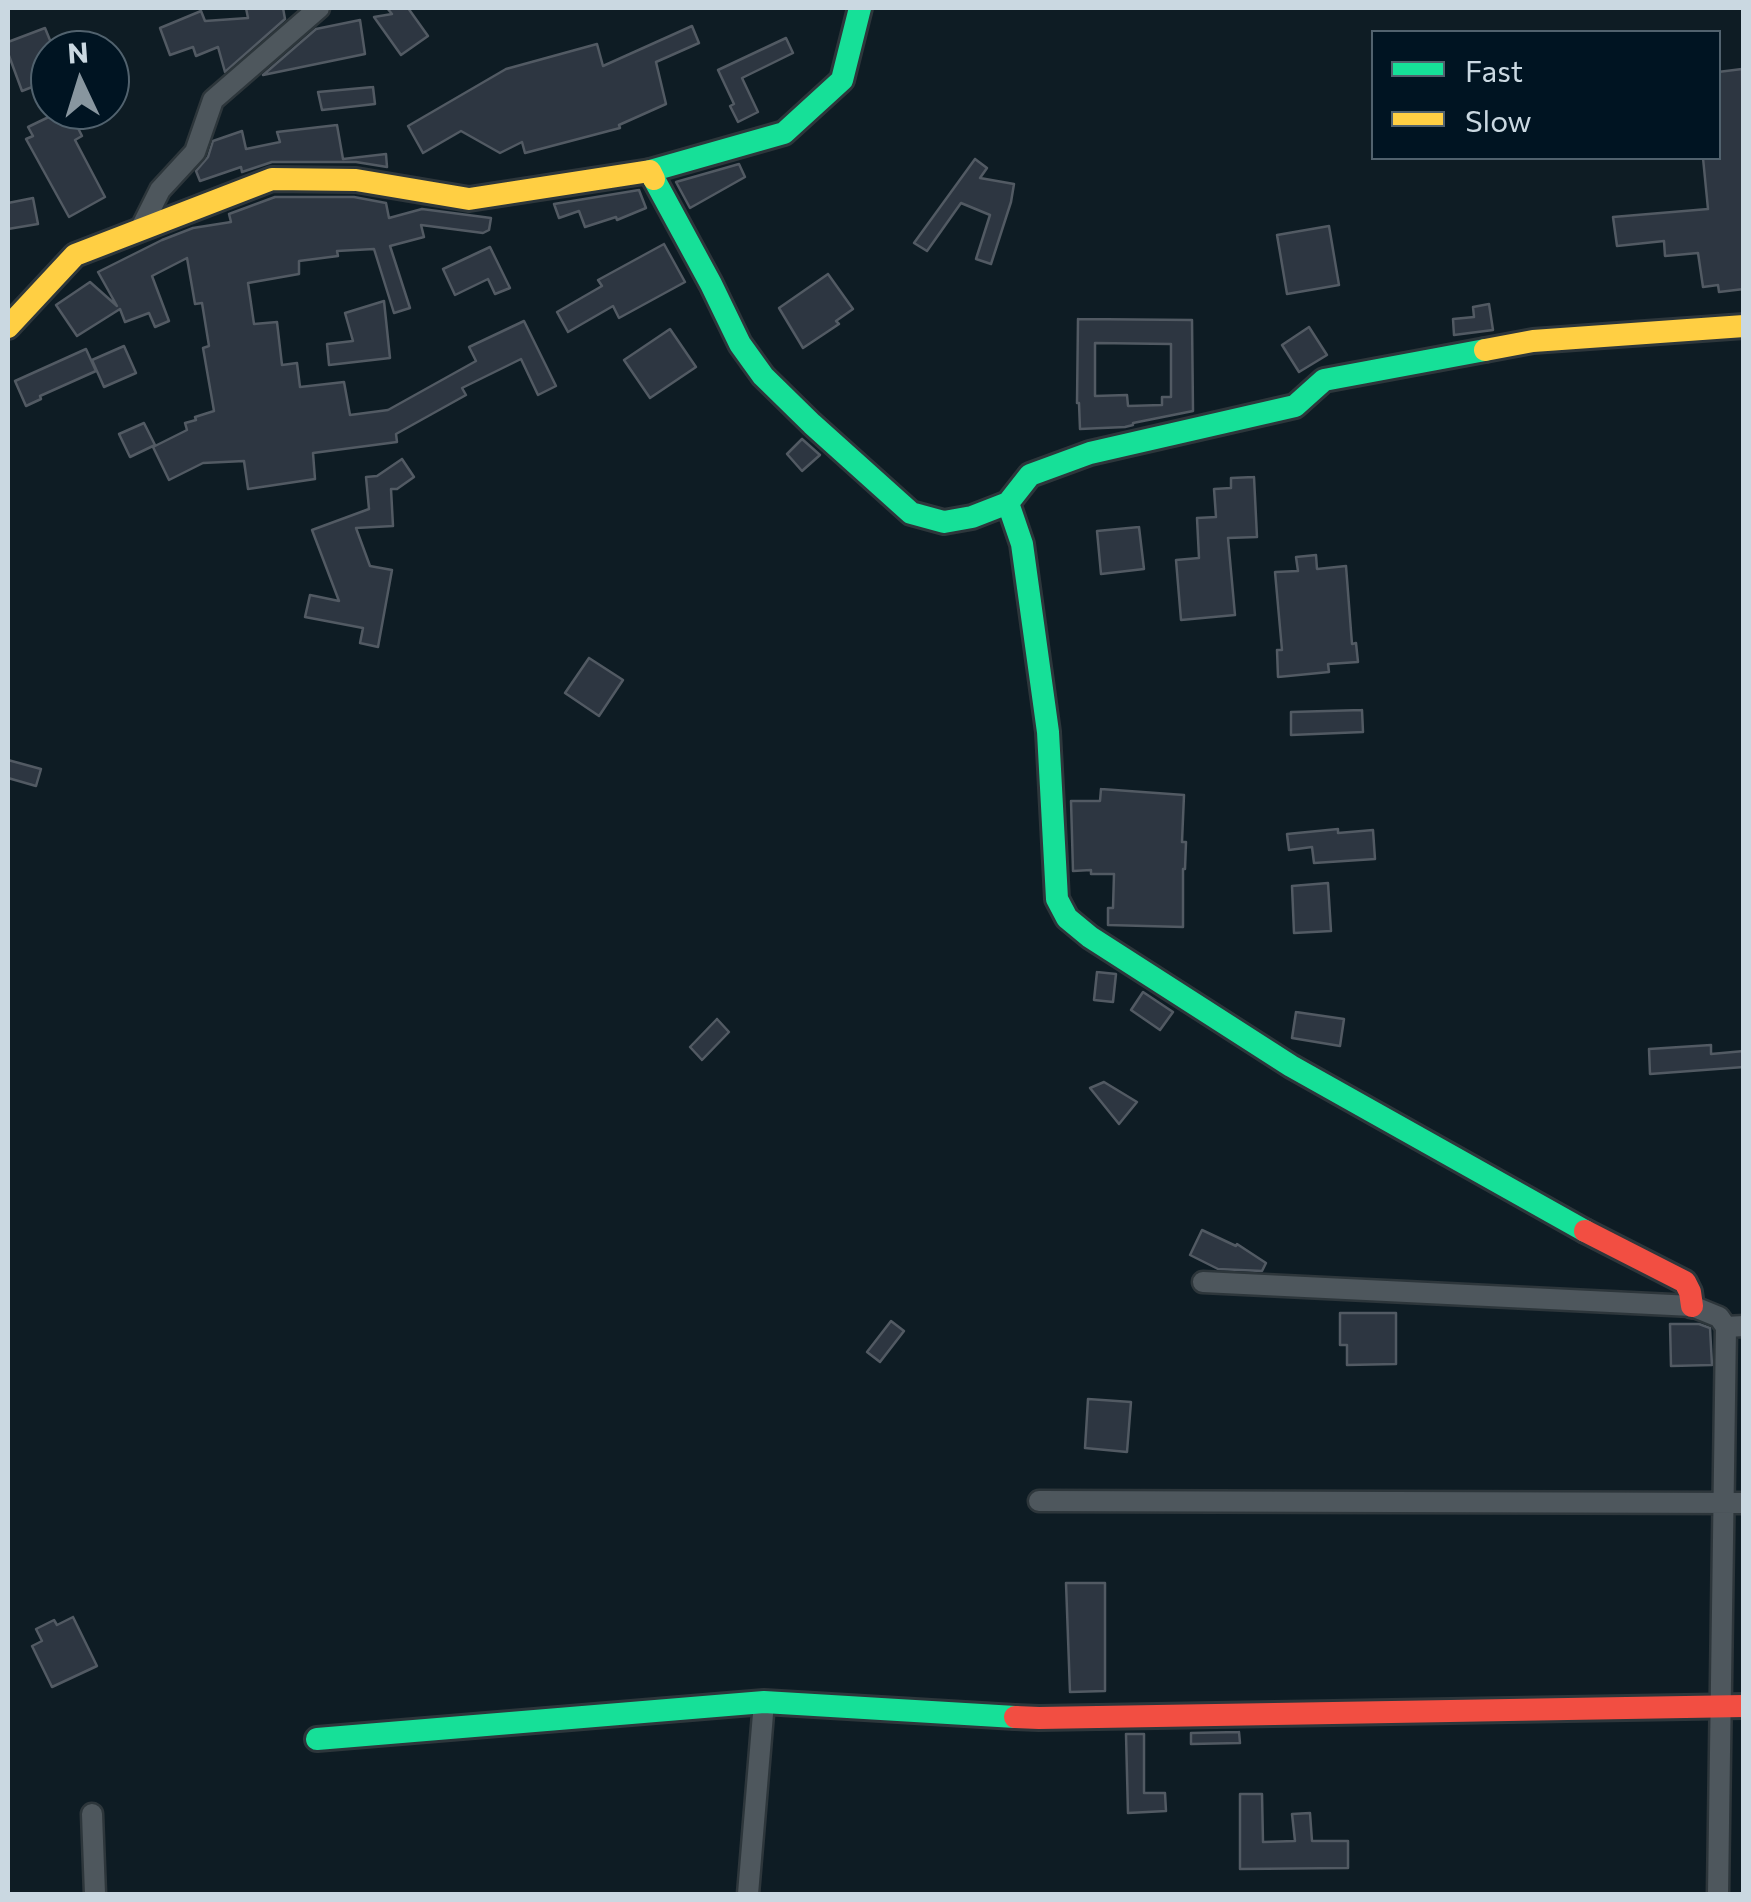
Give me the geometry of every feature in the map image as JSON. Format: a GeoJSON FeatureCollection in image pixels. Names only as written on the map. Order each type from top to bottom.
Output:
{"type":"FeatureCollection","features":[{"type":"Feature","properties":{"kind":"street"},"geometry":{"type":"LineString","coordinates":[[140,230],[160,190],[195,152],[213,100],[319,8]]}},
{"type":"Feature","properties":{"kind":"street"},"geometry":{"type":"LineString","coordinates":[[8,327],[75,256],[272,179],[356,180],[469,198],[650,171],[784,133],[842,80],[860,8]]}},
{"type":"Feature","properties":{"kind":"street"},"geometry":{"type":"LineString","coordinates":[[650,171],[740,344],[764,376],[911,513],[944,522],[972,517],[1008,503],[1030,474],[1090,453],[1295,406],[1324,380],[1533,342],[1744,326]]}},
{"type":"Feature","properties":{"kind":"street"},"geometry":{"type":"LineString","coordinates":[[1008,503],[1022,544],[1048,732],[1057,899],[1066,918],[1291,1066],[1543,1210],[1685,1282],[1692,1306]]}},
{"type":"Feature","properties":{"kind":"street"},"geometry":{"type":"LineString","coordinates":[[1203,1282],[1692,1306],[1735,1326],[1733,1503],[1719,1706],[1718,1894]]}},
{"type":"Feature","properties":{"kind":"street"},"geometry":{"type":"LineString","coordinates":[[1040,1501],[1733,1503]]}},
{"type":"Feature","properties":{"kind":"street"},"geometry":{"type":"LineString","coordinates":[[748,1894],[764,1702]]}},
{"type":"Feature","properties":{"kind":"street"},"geometry":{"type":"LineString","coordinates":[[317,1739],[764,1702],[1039,1718],[1744,1706]]}},
{"type":"Feature","properties":{"kind":"street"},"geometry":{"type":"LineString","coordinates":[[92,1814],[95,1894]]}},
{"type":"Feature","properties":{"kind":"building"},"geometry":{"type":"Polygon","coordinates":[[[246,8],[283,8],[285,19],[225,72],[218,47],[196,56],[193,47],[170,55],[160,28],[201,11],[205,21],[248,18],[246,8]]]}},
{"type":"Feature","properties":{"kind":"building"},"geometry":{"type":"Polygon","coordinates":[[[387,8],[408,8],[428,36],[401,55],[374,17],[392,14],[387,8]]]}},
{"type":"Feature","properties":{"kind":"building"},"geometry":{"type":"Polygon","coordinates":[[[360,20],[365,54],[263,75],[316,29],[360,20]]]}},
{"type":"Feature","properties":{"kind":"building"},"geometry":{"type":"Polygon","coordinates":[[[692,26],[699,43],[656,62],[666,104],[619,125],[620,128],[525,153],[522,142],[500,153],[461,131],[423,153],[408,126],[506,69],[597,44],[603,66],[692,26]]]}},
{"type":"Feature","properties":{"kind":"building"},"geometry":{"type":"Polygon","coordinates":[[[30,34],[30,88],[22,91],[8,53],[8,42],[30,34]]]}},
{"type":"Feature","properties":{"kind":"building"},"geometry":{"type":"Polygon","coordinates":[[[786,38],[793,53],[742,78],[758,112],[738,122],[718,70],[786,38]]]}},
{"type":"Feature","properties":{"kind":"building"},"geometry":{"type":"Polygon","coordinates":[[[1742,69],[1744,289],[1719,292],[1718,285],[1703,287],[1698,253],[1665,256],[1664,241],[1617,246],[1613,217],[1708,209],[1703,160],[1721,160],[1721,72],[1742,69]]]}},
{"type":"Feature","properties":{"kind":"building"},"geometry":{"type":"Polygon","coordinates":[[[373,87],[375,104],[322,110],[318,92],[373,87]]]}},
{"type":"Feature","properties":{"kind":"building"},"geometry":{"type":"Polygon","coordinates":[[[337,125],[343,159],[386,154],[387,167],[356,162],[272,162],[242,172],[241,167],[200,181],[196,171],[208,157],[213,141],[242,131],[246,149],[280,142],[277,132],[337,125]]]}},
{"type":"Feature","properties":{"kind":"building"},"geometry":{"type":"Polygon","coordinates":[[[28,127],[79,130],[82,136],[75,140],[105,197],[69,217],[26,139],[33,136],[28,127]]]}},
{"type":"Feature","properties":{"kind":"building"},"geometry":{"type":"Polygon","coordinates":[[[975,159],[987,168],[980,178],[1014,184],[991,264],[976,259],[990,215],[961,203],[927,251],[914,243],[975,159]]]}},
{"type":"Feature","properties":{"kind":"building"},"geometry":{"type":"Polygon","coordinates":[[[739,164],[745,177],[690,208],[676,182],[739,164]]]}},
{"type":"Feature","properties":{"kind":"building"},"geometry":{"type":"Polygon","coordinates":[[[639,190],[646,208],[585,227],[579,211],[559,218],[554,204],[639,190]]]}},
{"type":"Feature","properties":{"kind":"building"},"geometry":{"type":"Polygon","coordinates":[[[275,197],[354,197],[386,203],[389,218],[422,209],[491,218],[489,230],[483,233],[421,225],[424,237],[390,246],[410,308],[394,313],[374,249],[337,251],[338,256],[299,261],[299,274],[248,283],[254,324],[277,322],[282,365],[297,363],[300,387],[344,382],[350,415],[388,410],[476,361],[469,347],[524,321],[556,386],[538,395],[521,359],[462,388],[466,395],[396,434],[397,442],[313,453],[315,479],[248,489],[244,461],[203,463],[169,480],[153,447],[187,430],[185,423],[196,420],[195,417],[214,411],[203,348],[209,346],[202,303],[195,304],[187,258],[152,276],[169,321],[155,327],[149,313],[125,322],[120,309],[77,336],[56,305],[90,282],[117,306],[98,272],[193,228],[231,222],[229,214],[275,197]]]}},
{"type":"Feature","properties":{"kind":"building"},"geometry":{"type":"Polygon","coordinates":[[[33,198],[38,224],[8,229],[8,203],[33,198]]]}},
{"type":"Feature","properties":{"kind":"building"},"geometry":{"type":"Polygon","coordinates":[[[1329,226],[1339,285],[1287,294],[1277,235],[1329,226]]]}},
{"type":"Feature","properties":{"kind":"building"},"geometry":{"type":"Polygon","coordinates":[[[664,244],[685,282],[619,318],[613,306],[568,332],[557,312],[602,286],[598,280],[664,244]]]}},
{"type":"Feature","properties":{"kind":"building"},"geometry":{"type":"Polygon","coordinates":[[[490,247],[510,288],[495,294],[488,279],[455,295],[443,269],[490,247]]]}},
{"type":"Feature","properties":{"kind":"building"},"geometry":{"type":"Polygon","coordinates":[[[828,274],[853,309],[836,321],[839,324],[803,348],[779,308],[828,274]]]}},
{"type":"Feature","properties":{"kind":"building"},"geometry":{"type":"Polygon","coordinates":[[[384,301],[390,358],[329,365],[327,344],[353,341],[345,313],[384,301]]]}},
{"type":"Feature","properties":{"kind":"building"},"geometry":{"type":"Polygon","coordinates":[[[1489,304],[1493,330],[1454,335],[1453,319],[1474,317],[1473,307],[1489,304]]]}},
{"type":"Feature","properties":{"kind":"building"},"geometry":{"type":"Polygon","coordinates":[[[1078,319],[1192,320],[1193,411],[1125,427],[1080,429],[1078,319]],[[1095,343],[1095,396],[1127,395],[1128,406],[1162,405],[1162,397],[1171,397],[1171,344],[1095,343]]]}},
{"type":"Feature","properties":{"kind":"building"},"geometry":{"type":"Polygon","coordinates":[[[1309,327],[1327,355],[1299,372],[1282,345],[1309,327]]]}},
{"type":"Feature","properties":{"kind":"building"},"geometry":{"type":"Polygon","coordinates":[[[670,329],[696,367],[650,398],[624,360],[670,329]]]}},
{"type":"Feature","properties":{"kind":"building"},"geometry":{"type":"Polygon","coordinates":[[[124,346],[136,373],[104,387],[92,360],[124,346]]]}},
{"type":"Feature","properties":{"kind":"building"},"geometry":{"type":"Polygon","coordinates":[[[86,349],[96,371],[26,406],[15,381],[86,349]]]}},
{"type":"Feature","properties":{"kind":"building"},"geometry":{"type":"Polygon","coordinates":[[[144,423],[155,445],[130,457],[119,434],[144,423]]]}},
{"type":"Feature","properties":{"kind":"building"},"geometry":{"type":"Polygon","coordinates":[[[802,439],[820,455],[802,471],[787,454],[802,439]]]}},
{"type":"Feature","properties":{"kind":"building"},"geometry":{"type":"Polygon","coordinates":[[[402,459],[414,477],[391,489],[393,526],[356,528],[370,566],[392,570],[378,647],[360,643],[363,628],[305,617],[310,595],[339,601],[312,530],[369,509],[366,477],[377,476],[402,459]]]}},
{"type":"Feature","properties":{"kind":"building"},"geometry":{"type":"Polygon","coordinates":[[[1254,477],[1257,537],[1228,538],[1235,615],[1181,620],[1176,560],[1199,558],[1197,518],[1216,517],[1214,489],[1231,488],[1231,478],[1254,477]]]}},
{"type":"Feature","properties":{"kind":"building"},"geometry":{"type":"Polygon","coordinates":[[[1139,527],[1144,569],[1101,574],[1097,531],[1139,527]]]}},
{"type":"Feature","properties":{"kind":"building"},"geometry":{"type":"Polygon","coordinates":[[[1316,555],[1317,569],[1346,566],[1352,644],[1356,643],[1358,662],[1328,664],[1329,672],[1278,677],[1277,650],[1282,650],[1275,572],[1298,571],[1296,557],[1316,555]]]}},
{"type":"Feature","properties":{"kind":"building"},"geometry":{"type":"Polygon","coordinates":[[[589,658],[623,680],[599,716],[565,693],[589,658]]]}},
{"type":"Feature","properties":{"kind":"building"},"geometry":{"type":"Polygon","coordinates":[[[1362,710],[1363,732],[1291,735],[1291,712],[1362,710]]]}},
{"type":"Feature","properties":{"kind":"building"},"geometry":{"type":"Polygon","coordinates":[[[8,760],[41,769],[36,786],[8,778],[8,760]]]}},
{"type":"Feature","properties":{"kind":"building"},"geometry":{"type":"Polygon","coordinates":[[[1101,789],[1184,795],[1183,927],[1108,925],[1114,874],[1073,871],[1071,801],[1100,801],[1101,789]]]}},
{"type":"Feature","properties":{"kind":"building"},"geometry":{"type":"Polygon","coordinates":[[[1338,829],[1338,833],[1373,830],[1375,859],[1314,863],[1312,847],[1289,850],[1287,834],[1338,829]]]}},
{"type":"Feature","properties":{"kind":"building"},"geometry":{"type":"Polygon","coordinates":[[[1328,883],[1331,931],[1294,933],[1292,886],[1328,883]]]}},
{"type":"Feature","properties":{"kind":"building"},"geometry":{"type":"Polygon","coordinates":[[[1097,972],[1116,974],[1113,1002],[1094,1000],[1097,972]]]}},
{"type":"Feature","properties":{"kind":"building"},"geometry":{"type":"Polygon","coordinates":[[[1143,992],[1173,1012],[1160,1030],[1131,1010],[1143,992]]]}},
{"type":"Feature","properties":{"kind":"building"},"geometry":{"type":"Polygon","coordinates":[[[1296,1012],[1344,1019],[1340,1046],[1292,1038],[1296,1012]]]}},
{"type":"Feature","properties":{"kind":"building"},"geometry":{"type":"Polygon","coordinates":[[[717,1019],[729,1032],[702,1060],[690,1047],[717,1019]]]}},
{"type":"Feature","properties":{"kind":"building"},"geometry":{"type":"Polygon","coordinates":[[[1711,1045],[1711,1054],[1744,1051],[1744,1067],[1650,1074],[1649,1049],[1711,1045]]]}},
{"type":"Feature","properties":{"kind":"building"},"geometry":{"type":"Polygon","coordinates":[[[1104,1082],[1137,1102],[1119,1124],[1090,1088],[1104,1082]]]}},
{"type":"Feature","properties":{"kind":"building"},"geometry":{"type":"Polygon","coordinates":[[[1202,1230],[1237,1244],[1266,1263],[1262,1271],[1218,1269],[1190,1255],[1202,1230]]]}},
{"type":"Feature","properties":{"kind":"building"},"geometry":{"type":"Polygon","coordinates":[[[1340,1313],[1396,1313],[1396,1364],[1347,1365],[1347,1345],[1340,1345],[1340,1313]]]}},
{"type":"Feature","properties":{"kind":"building"},"geometry":{"type":"Polygon","coordinates":[[[891,1321],[904,1331],[880,1362],[867,1352],[891,1321]]]}},
{"type":"Feature","properties":{"kind":"building"},"geometry":{"type":"Polygon","coordinates":[[[1670,1324],[1710,1328],[1712,1365],[1671,1366],[1670,1324]]]}},
{"type":"Feature","properties":{"kind":"building"},"geometry":{"type":"Polygon","coordinates":[[[1088,1399],[1131,1402],[1127,1452],[1085,1448],[1088,1399]]]}},
{"type":"Feature","properties":{"kind":"building"},"geometry":{"type":"Polygon","coordinates":[[[1066,1583],[1105,1583],[1105,1691],[1070,1692],[1066,1583]]]}},
{"type":"Feature","properties":{"kind":"building"},"geometry":{"type":"Polygon","coordinates":[[[73,1617],[97,1666],[52,1687],[32,1646],[42,1641],[36,1629],[54,1620],[57,1625],[73,1617]]]}},
{"type":"Feature","properties":{"kind":"building"},"geometry":{"type":"Polygon","coordinates":[[[1239,1732],[1240,1743],[1191,1744],[1191,1733],[1239,1732]]]}},
{"type":"Feature","properties":{"kind":"building"},"geometry":{"type":"Polygon","coordinates":[[[1126,1734],[1144,1734],[1144,1793],[1165,1793],[1166,1811],[1128,1813],[1126,1734]]]}},
{"type":"Feature","properties":{"kind":"building"},"geometry":{"type":"Polygon","coordinates":[[[1240,1794],[1262,1794],[1263,1842],[1295,1841],[1292,1814],[1310,1813],[1312,1841],[1348,1841],[1348,1868],[1240,1869],[1240,1794]]]}},
{"type":"Feature","properties":{"kind":"traffic: fast"},"geometry":{"type":"LineString","coordinates":[[650,171],[784,133],[842,80],[860,8]]}},
{"type":"Feature","properties":{"kind":"traffic: fast"},"geometry":{"type":"LineString","coordinates":[[654,179],[740,344],[763,376],[812,424],[911,513],[944,522],[972,517],[1008,503]]}},
{"type":"Feature","properties":{"kind":"traffic: fast"},"geometry":{"type":"LineString","coordinates":[[1008,503],[1030,475],[1090,453],[1295,406],[1324,380],[1485,350]]}},
{"type":"Feature","properties":{"kind":"traffic: fast"},"geometry":{"type":"LineString","coordinates":[[1008,503],[1022,544],[1048,732],[1057,899],[1067,918],[1090,937],[1291,1066],[1585,1231]]}},
{"type":"Feature","properties":{"kind":"traffic: fast"},"geometry":{"type":"LineString","coordinates":[[317,1739],[764,1702],[1015,1717]]}},
{"type":"Feature","properties":{"kind":"traffic: slow"},"geometry":{"type":"LineString","coordinates":[[8,327],[75,255],[272,179],[356,180],[469,199],[650,171],[654,179]]}},
{"type":"Feature","properties":{"kind":"traffic: slow"},"geometry":{"type":"LineString","coordinates":[[1485,350],[1533,341],[1744,326]]}},
{"type":"Feature","properties":{"kind":"traffic: jam"},"geometry":{"type":"LineString","coordinates":[[1585,1231],[1685,1282],[1692,1306]]}},
{"type":"Feature","properties":{"kind":"traffic: jam"},"geometry":{"type":"LineString","coordinates":[[1015,1717],[1744,1706]]}}]}
